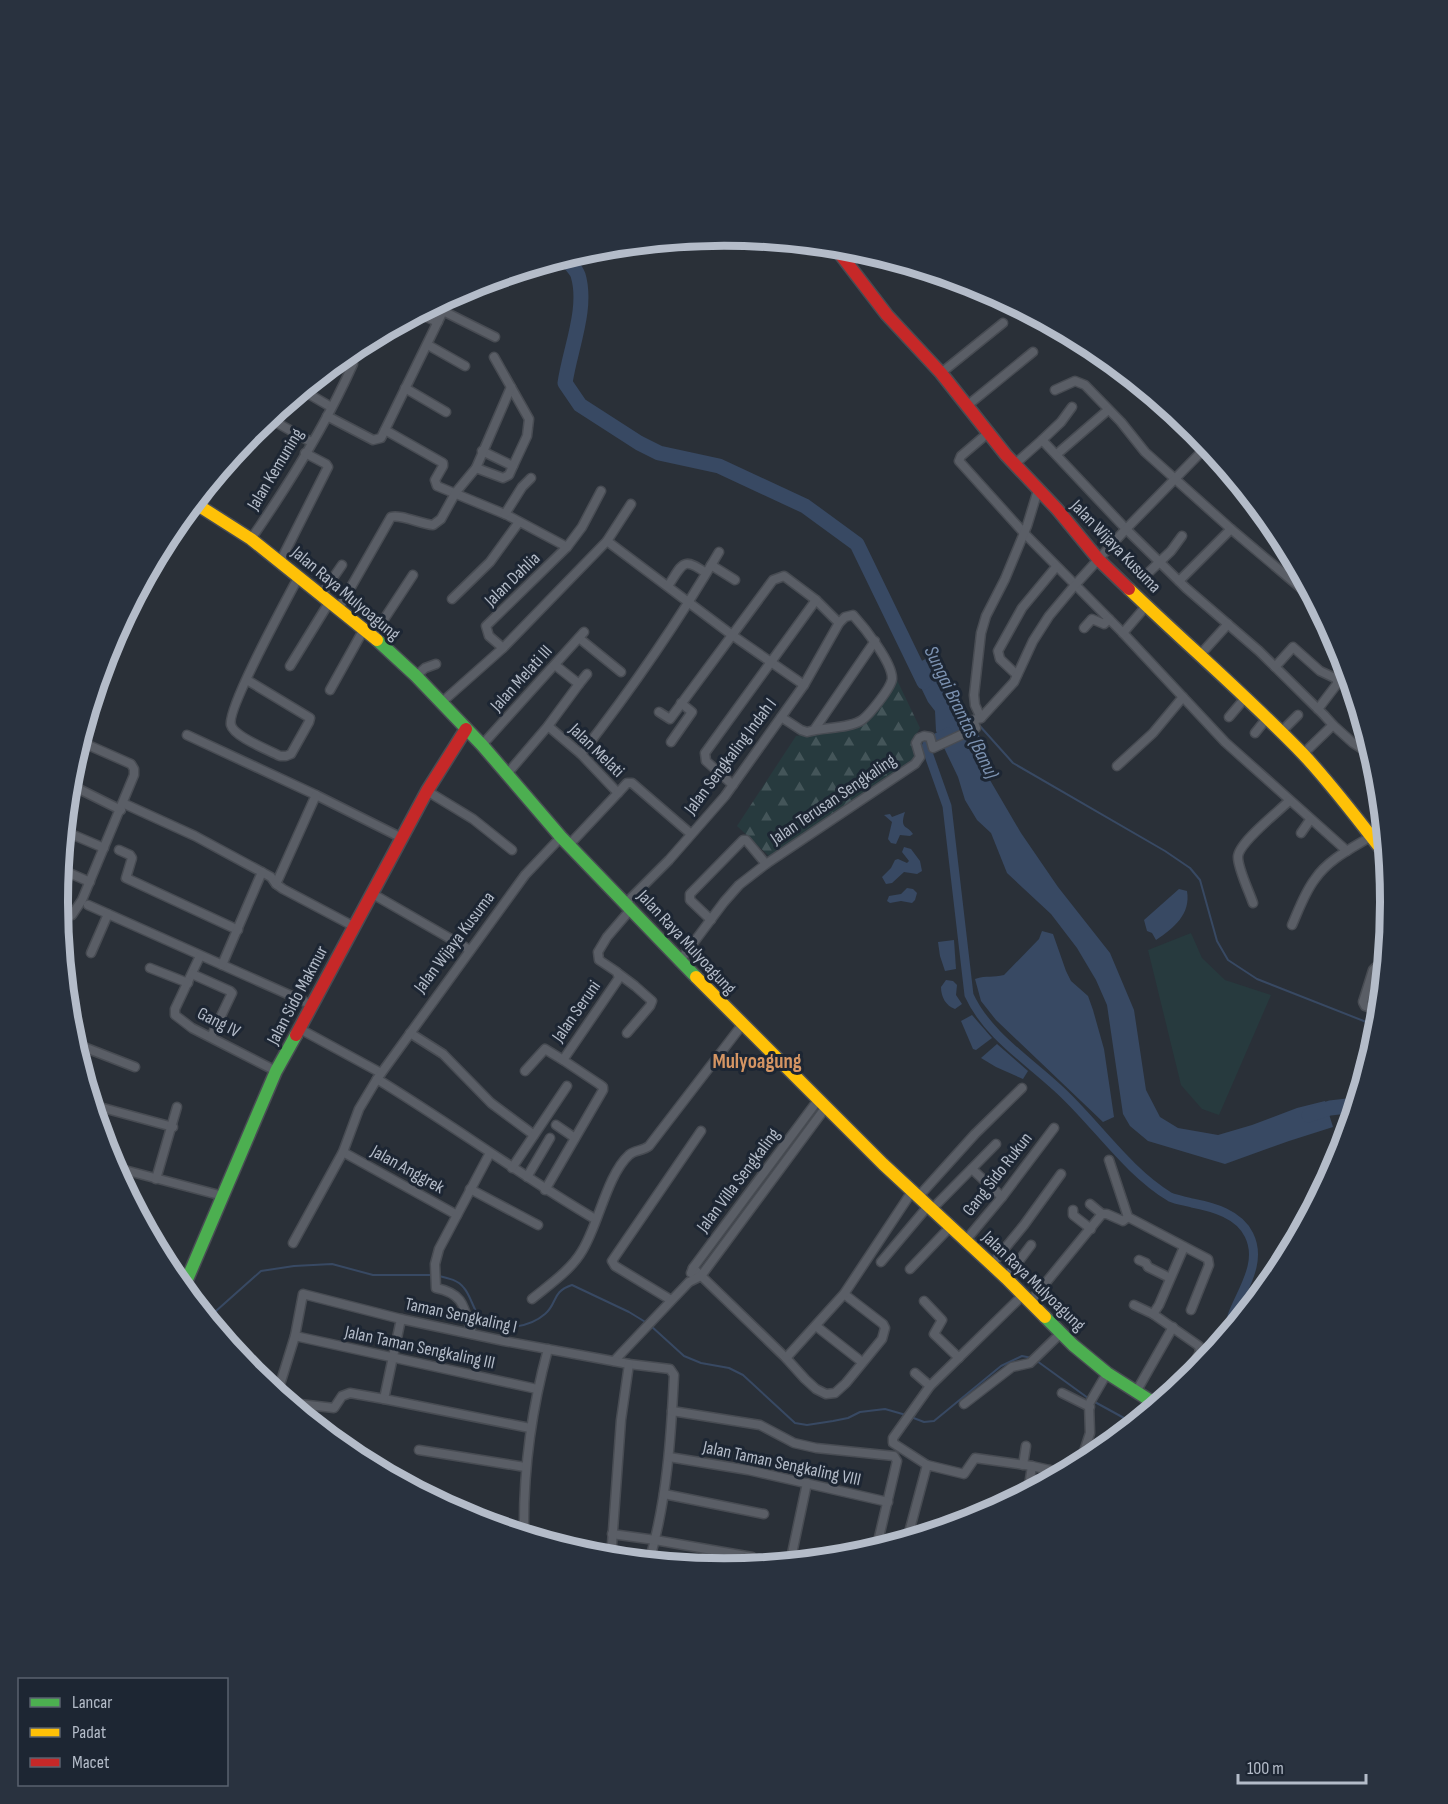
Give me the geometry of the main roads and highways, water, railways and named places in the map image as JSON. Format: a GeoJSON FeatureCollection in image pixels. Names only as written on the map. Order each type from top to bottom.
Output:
{"type":"FeatureCollection","features":[{"type":"Feature","properties":{"kind":"main road","name":"Jalan Wijaya Kusuma"},"geometry":{"type":"LineString","coordinates":[[842,256],[887,315],[942,373],[988,433],[1099,560],[1304,754],[1377,838]]}},
{"type":"Feature","properties":{"kind":"main road","name":"Jalan Raya Mulyoagung"},"geometry":{"type":"LineString","coordinates":[[200,506],[251,539],[299,576],[368,632],[416,676],[482,745],[565,841],[629,906],[679,962],[822,1104],[992,1264],[1061,1333],[1107,1373],[1151,1401]]}},
{"type":"Feature","properties":{"kind":"main road","name":"Jalan Sido Makmur"},"geometry":{"type":"LineString","coordinates":[[187,1280],[276,1071],[427,791],[466,729]]}},
{"type":"Feature","properties":{"kind":"water"},"geometry":{"type":"Polygon","coordinates":[[[936,653],[990,757],[987,775],[1021,833],[1058,887],[1110,953],[1134,1010],[1146,1090],[1160,1117],[1178,1128],[1218,1135],[1297,1108],[1325,1101],[1333,1127],[1225,1164],[1148,1141],[1130,1126],[1123,1114],[1107,1005],[1096,980],[1077,948],[1051,914],[1007,873],[991,833],[977,820],[965,800],[958,777],[936,731],[935,711],[928,702],[911,667],[936,653]]]}},
{"type":"Feature","properties":{"kind":"water"},"geometry":{"type":"Polygon","coordinates":[[[905,812],[903,822],[913,834],[900,835],[896,844],[891,843],[888,839],[892,822],[884,815],[890,814],[892,817],[905,812]]]}},
{"type":"Feature","properties":{"kind":"water"},"geometry":{"type":"Polygon","coordinates":[[[904,847],[911,849],[920,861],[922,871],[917,874],[904,872],[892,883],[886,884],[882,877],[895,860],[907,863],[909,861],[902,852],[904,847]]]}},
{"type":"Feature","properties":{"kind":"water"},"geometry":{"type":"Polygon","coordinates":[[[907,888],[917,893],[912,903],[887,901],[889,896],[901,894],[907,888]]]}},
{"type":"Feature","properties":{"kind":"water"},"geometry":{"type":"Polygon","coordinates":[[[1179,889],[1187,891],[1188,899],[1184,913],[1169,931],[1156,940],[1152,933],[1147,931],[1144,920],[1179,889]]]}},
{"type":"Feature","properties":{"kind":"water"},"geometry":{"type":"Polygon","coordinates":[[[1042,931],[1053,934],[1071,981],[1088,996],[1093,1010],[1104,1049],[1114,1117],[1103,1122],[996,1020],[981,1001],[975,979],[1004,975],[1039,939],[1042,931]]]}},
{"type":"Feature","properties":{"kind":"water"},"geometry":{"type":"Polygon","coordinates":[[[954,940],[956,969],[945,971],[938,942],[954,940]]]}},
{"type":"Feature","properties":{"kind":"water"},"geometry":{"type":"Polygon","coordinates":[[[946,980],[953,981],[957,985],[956,995],[962,1004],[955,1009],[945,1001],[942,994],[941,987],[946,980]]]}},
{"type":"Feature","properties":{"kind":"water"},"geometry":{"type":"Polygon","coordinates":[[[972,1015],[992,1038],[976,1050],[973,1049],[961,1021],[972,1015]]]}},
{"type":"Feature","properties":{"kind":"water"},"geometry":{"type":"Polygon","coordinates":[[[997,1044],[1028,1071],[1023,1079],[981,1058],[997,1044]]]}},
{"type":"Feature","properties":{"kind":"waterway","name":"Sungai Brantas (Banu)"},"geometry":{"type":"LineString","coordinates":[[570,264],[578,275],[581,301],[565,383],[580,405],[639,443],[659,453],[719,466],[805,506],[857,544],[924,682]]}},
{"type":"Feature","properties":{"kind":"waterway"},"geometry":{"type":"LineString","coordinates":[[979,725],[1013,763],[1165,851],[1190,868],[1200,880],[1217,941],[1228,960],[1257,979],[1369,1023]]}},
{"type":"Feature","properties":{"kind":"waterway"},"geometry":{"type":"LineString","coordinates":[[948,732],[928,742],[926,747],[947,806],[969,995],[977,1010],[1000,1037],[1066,1096],[1115,1150],[1155,1187],[1178,1200],[1225,1213],[1245,1228],[1253,1245],[1254,1256],[1249,1277],[1232,1318]]}},
{"type":"Feature","properties":{"kind":"waterway","name":"Sungai Brantas (Banu)"},"geometry":{"type":"LineString","coordinates":[[1309,1115],[1330,1108],[1348,1106]]}},
{"type":"Feature","properties":{"kind":"waterway"},"geometry":{"type":"LineString","coordinates":[[213,1314],[261,1271],[332,1264],[373,1275],[434,1275]]}},
{"type":"Feature","properties":{"kind":"waterway"},"geometry":{"type":"LineString","coordinates":[[439,1276],[462,1285],[479,1317],[486,1323],[501,1327],[524,1325],[539,1318],[549,1310],[558,1294],[572,1285],[647,1323]]}},
{"type":"Feature","properties":{"kind":"waterway"},"geometry":{"type":"LineString","coordinates":[[651,1326],[684,1356],[701,1363],[729,1368],[743,1375],[795,1423],[807,1425],[833,1421],[848,1418],[860,1412],[885,1409],[906,1415]]}},
{"type":"Feature","properties":{"kind":"waterway"},"geometry":{"type":"LineString","coordinates":[[911,1417],[924,1422],[934,1421],[1001,1366],[1022,1356],[1032,1358]]}},
{"type":"Feature","properties":{"kind":"waterway"},"geometry":{"type":"LineString","coordinates":[[1037,1361],[1088,1398]]}},
{"type":"Feature","properties":{"kind":"waterway"},"geometry":{"type":"LineString","coordinates":[[1093,1401],[1128,1420]]}},
{"type":"Feature","properties":{"kind":"district","name":"Mulyoagung"},"geometry":{"type":"Point","coordinates":[757,1061]}}]}
